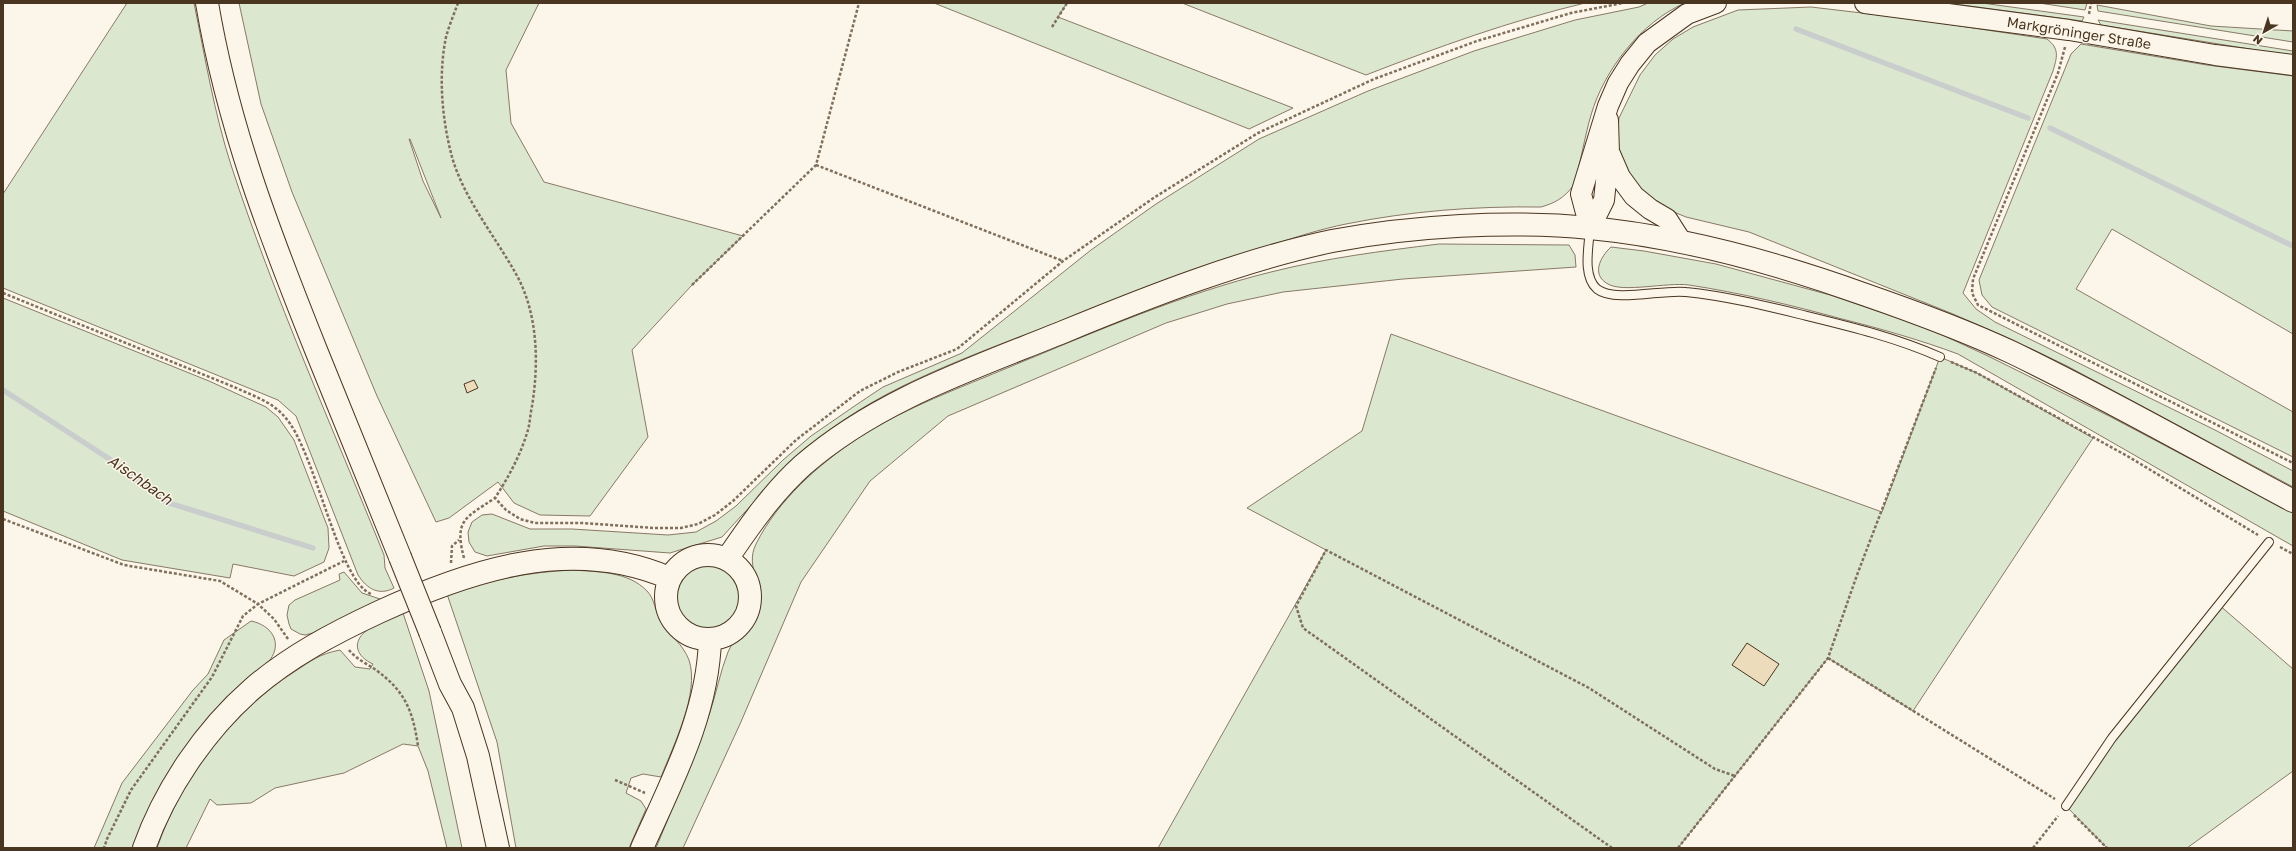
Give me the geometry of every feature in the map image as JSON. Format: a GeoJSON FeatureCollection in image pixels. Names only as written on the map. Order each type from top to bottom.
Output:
{"type":"FeatureCollection","features":[{"type":"Feature","properties":{"kind":"main road"},"geometry":{"type":"LineString","coordinates":[[207,3],[228,103],[251,183],[274,245],[450,684],[463,708],[474,742],[498,848]]}},
{"type":"Feature","properties":{"kind":"main road"},"geometry":{"type":"LineString","coordinates":[[727,559],[759,513],[786,482],[832,442],[871,416],[923,389],[1109,313],[1192,282],[1272,257],[1332,242],[1431,229],[1521,225],[1590,228],[1681,241],[1794,270],[1951,327],[2010,352],[2099,397],[2293,501]]}},
{"type":"Feature","properties":{"kind":"main road"},"geometry":{"type":"LineString","coordinates":[[705,554],[727,559],[744,574],[748,584],[749,606],[739,625],[731,632],[710,639],[700,638],[682,631],[670,616],[665,597],[669,578],[676,568],[694,556],[705,554]]}},
{"type":"Feature","properties":{"kind":"main road"},"geometry":{"type":"LineString","coordinates":[[144,848],[166,799],[210,732],[252,690],[299,654],[337,632],[393,606],[469,576],[505,565],[572,558],[626,565],[654,571],[669,578]]}},
{"type":"Feature","properties":{"kind":"main road"},"geometry":{"type":"LineString","coordinates":[[642,848],[687,746],[704,698],[708,678],[710,639]]}},
{"type":"Feature","properties":{"kind":"main road"},"geometry":{"type":"LineString","coordinates":[[450,684],[452,708],[466,762],[485,848]]}},
{"type":"Feature","properties":{"kind":"street"},"geometry":{"type":"LineString","coordinates":[[1590,228],[1581,194],[1608,106],[1630,64],[1647,43],[1687,14],[1716,3]]}},
{"type":"Feature","properties":{"kind":"street","name":"Markgröninger Straße"},"geometry":{"type":"LineString","coordinates":[[1865,3],[2069,30],[2215,55],[2293,65]]}},
{"type":"Feature","properties":{"kind":"street"},"geometry":{"type":"LineString","coordinates":[[1590,228],[1604,200],[1609,153],[1608,106]]}},
{"type":"Feature","properties":{"kind":"street"},"geometry":{"type":"LineString","coordinates":[[1609,153],[1620,177],[1634,196],[1650,209],[1667,219],[1681,241]]}},
{"type":"Feature","properties":{"kind":"lane"},"geometry":{"type":"LineString","coordinates":[[1590,228],[1589,277],[1592,284],[1599,290],[1611,295],[1677,291],[1736,299],[1882,334],[1940,357]]}},
{"type":"Feature","properties":{"kind":"lane"},"geometry":{"type":"LineString","coordinates":[[2066,806],[2112,738],[2269,542]]}},
{"type":"Feature","properties":{"kind":"path"},"geometry":{"type":"LineString","coordinates":[[458,3],[446,36],[442,68],[442,103],[453,158],[471,200],[517,275],[530,311],[534,334],[536,383],[528,432],[507,479],[495,498],[470,514],[459,530],[459,540],[469,576]]}},
{"type":"Feature","properties":{"kind":"path"},"geometry":{"type":"LineString","coordinates":[[692,285],[816,164],[859,3]]}},
{"type":"Feature","properties":{"kind":"path"},"geometry":{"type":"LineString","coordinates":[[1052,27],[1067,3]]}},
{"type":"Feature","properties":{"kind":"path"},"geometry":{"type":"LineString","coordinates":[[495,498],[506,510],[520,519],[535,523],[582,523],[654,528],[681,528],[698,524],[715,515],[733,501],[796,440],[860,391],[898,372],[957,349],[1063,261],[1162,193],[1258,133],[1374,79],[1477,41],[1571,14],[1623,3]]}},
{"type":"Feature","properties":{"kind":"path"},"geometry":{"type":"LineString","coordinates":[[2069,30],[2058,72],[1973,280],[1972,293],[1978,305],[2293,463]]}},
{"type":"Feature","properties":{"kind":"path"},"geometry":{"type":"LineString","coordinates":[[816,164],[1063,261]]}},
{"type":"Feature","properties":{"kind":"path"},"geometry":{"type":"LineString","coordinates":[[3,293],[268,402],[287,419],[294,428],[306,455],[344,561],[258,604],[243,616],[204,689],[132,790],[107,839],[104,848]]}},
{"type":"Feature","properties":{"kind":"path"},"geometry":{"type":"LineString","coordinates":[[1678,848],[1828,658],[1857,575],[1883,513],[1940,357],[1977,373],[2129,457],[2269,542],[2293,554]]}},
{"type":"Feature","properties":{"kind":"path"},"geometry":{"type":"LineString","coordinates":[[3,519],[124,565],[220,581],[258,604],[274,619],[299,654]]}},
{"type":"Feature","properties":{"kind":"path"},"geometry":{"type":"LineString","coordinates":[[1612,848],[1303,628],[1296,606],[1326,550],[1590,688],[1715,769],[1735,776]]}},
{"type":"Feature","properties":{"kind":"path"},"geometry":{"type":"LineString","coordinates":[[337,632],[350,652],[391,681],[404,698],[413,717],[418,746]]}},
{"type":"Feature","properties":{"kind":"path"},"geometry":{"type":"LineString","coordinates":[[1828,658],[2066,806],[2107,848]]}},
{"type":"Feature","properties":{"kind":"path"},"geometry":{"type":"LineString","coordinates":[[614,780],[663,802]]}},
{"type":"Feature","properties":{"kind":"path"},"geometry":{"type":"LineString","coordinates":[[2032,848],[2066,806]]}},
{"type":"Feature","properties":{"kind":"green space"},"geometry":{"type":"Polygon","coordinates":[[[127,3],[194,3],[210,84],[231,165],[266,263],[304,361],[384,555],[385,568],[394,588],[383,591],[374,590],[365,584],[358,575],[296,416],[278,400],[3,288],[3,194],[127,3]]]}},
{"type":"Feature","properties":{"kind":"green space"},"geometry":{"type":"Polygon","coordinates":[[[239,3],[539,3],[506,70],[511,123],[544,182],[743,236],[692,285],[632,350],[648,437],[590,516],[540,515],[514,503],[498,482],[449,518],[436,522],[377,396],[292,192],[261,104],[239,3]],[[410,139],[423,181],[441,218],[410,139]]]}},
{"type":"Feature","properties":{"kind":"green space"},"geometry":{"type":"Polygon","coordinates":[[[934,3],[1067,3],[1058,17],[1293,108],[1249,129],[934,3]]]}},
{"type":"Feature","properties":{"kind":"green space"},"geometry":{"type":"Polygon","coordinates":[[[1182,3],[1585,3],[1474,35],[1366,75],[1182,3]]]}},
{"type":"Feature","properties":{"kind":"green space"},"geometry":{"type":"Polygon","coordinates":[[[1648,3],[1685,3],[1669,11],[1639,35],[1626,49],[1615,65],[1605,81],[1591,115],[1573,186],[1563,197],[1551,204],[1541,207],[1492,207],[1443,210],[1370,219],[1327,228],[1186,273],[989,349],[902,386],[849,417],[825,434],[798,458],[722,537],[670,553],[575,546],[544,546],[487,556],[475,552],[469,542],[468,532],[472,522],[482,515],[492,514],[530,529],[572,529],[668,535],[696,532],[716,521],[736,506],[783,460],[811,436],[883,387],[962,353],[1091,250],[1156,204],[1259,139],[1368,91],[1474,51],[1575,20],[1639,7],[1648,3]]]}},
{"type":"Feature","properties":{"kind":"green space"},"geometry":{"type":"Polygon","coordinates":[[[1947,3],[1982,3],[2084,17],[2082,21],[1947,3]]]}},
{"type":"Feature","properties":{"kind":"green space"},"geometry":{"type":"Polygon","coordinates":[[[2039,3],[2087,3],[2085,10],[2039,3]]]}},
{"type":"Feature","properties":{"kind":"green space"},"geometry":{"type":"Polygon","coordinates":[[[2097,5],[2211,26],[2293,31],[2293,42],[2098,11],[2097,5]]]}},
{"type":"Feature","properties":{"kind":"green space"},"geometry":{"type":"Polygon","coordinates":[[[1811,7],[1913,19],[2047,39],[2056,50],[2056,62],[1963,293],[1976,309],[1995,322],[2215,430],[2293,471],[2293,487],[2067,366],[2013,340],[1953,314],[1749,232],[1686,217],[1664,208],[1640,192],[1620,160],[1617,137],[1619,118],[1640,75],[1655,55],[1673,39],[1693,27],[1738,10],[1811,7]]]}},
{"type":"Feature","properties":{"kind":"green space"},"geometry":{"type":"Polygon","coordinates":[[[2098,20],[2293,51],[2293,56],[2101,25],[2098,20]]]}},
{"type":"Feature","properties":{"kind":"green space"},"geometry":{"type":"Polygon","coordinates":[[[2081,44],[2207,65],[2293,76],[2293,334],[2112,229],[2076,289],[2293,412],[2293,457],[1992,307],[1982,295],[1979,280],[2071,54],[2081,44]]]}},
{"type":"Feature","properties":{"kind":"green space"},"geometry":{"type":"Polygon","coordinates":[[[1439,244],[1569,245],[1575,255],[1576,267],[1403,279],[1283,292],[1227,304],[1166,323],[948,416],[870,481],[801,582],[740,724],[683,848],[656,848],[703,732],[728,652],[734,642],[751,625],[757,613],[759,595],[752,561],[756,544],[765,528],[787,498],[828,460],[858,438],[914,407],[1172,302],[1238,281],[1292,267],[1354,255],[1439,244]]]}},
{"type":"Feature","properties":{"kind":"green space"},"geometry":{"type":"Polygon","coordinates":[[[1611,247],[1644,251],[1716,264],[1830,295],[1925,327],[1988,356],[2109,416],[2293,513],[2293,546],[1958,354],[1915,339],[1872,327],[1785,304],[1728,292],[1680,284],[1624,288],[1615,287],[1603,280],[1599,271],[1601,261],[1611,247]]]}},
{"type":"Feature","properties":{"kind":"green space"},"geometry":{"type":"Polygon","coordinates":[[[3,298],[209,381],[266,407],[278,417],[294,440],[328,528],[329,548],[324,562],[294,576],[233,564],[230,578],[122,560],[3,511],[3,298]]]}},
{"type":"Feature","properties":{"kind":"green space"},"geometry":{"type":"Polygon","coordinates":[[[1391,334],[1882,512],[1940,357],[1977,373],[2093,438],[1913,711],[1828,658],[1678,848],[1158,848],[1326,550],[1247,508],[1362,431],[1391,334]]]}},
{"type":"Feature","properties":{"kind":"green space"},"geometry":{"type":"Polygon","coordinates":[[[701,565],[713,565],[730,574],[737,585],[739,597],[737,609],[730,620],[713,629],[701,629],[689,624],[680,615],[675,603],[675,591],[680,579],[689,570],[701,565]]]}},
{"type":"Feature","properties":{"kind":"green space"},"geometry":{"type":"Polygon","coordinates":[[[573,570],[602,572],[622,576],[639,584],[650,594],[661,621],[680,644],[689,660],[691,688],[688,703],[684,719],[661,777],[643,774],[631,778],[626,793],[641,801],[646,809],[629,848],[516,848],[497,742],[447,594],[509,578],[573,570]]]}},
{"type":"Feature","properties":{"kind":"green space"},"geometry":{"type":"Polygon","coordinates":[[[344,572],[362,593],[383,600],[313,633],[305,635],[291,629],[287,615],[289,605],[295,600],[340,580],[339,574],[344,572]]]}},
{"type":"Feature","properties":{"kind":"green space"},"geometry":{"type":"Polygon","coordinates":[[[2218,604],[2293,669],[2293,771],[2187,848],[2107,848],[2066,806],[2218,604]]]}},
{"type":"Feature","properties":{"kind":"green space"},"geometry":{"type":"Polygon","coordinates":[[[403,613],[429,691],[462,848],[447,848],[428,771],[418,746],[403,744],[344,773],[275,788],[251,803],[217,805],[210,799],[186,848],[157,848],[167,823],[194,773],[211,749],[250,706],[294,672],[316,658],[326,654],[340,650],[355,667],[370,669],[373,664],[363,658],[358,649],[357,645],[361,636],[370,628],[403,613]]]}},
{"type":"Feature","properties":{"kind":"green space"},"geometry":{"type":"Polygon","coordinates":[[[251,621],[264,626],[273,635],[275,647],[274,653],[270,660],[228,697],[134,848],[94,848],[122,783],[193,690],[208,674],[224,640],[251,621]]]}},
{"type":"Feature","properties":{"kind":"building"},"geometry":{"type":"Polygon","coordinates":[[[474,380],[478,388],[467,393],[464,384],[474,380]]]}},
{"type":"Feature","properties":{"kind":"building"},"geometry":{"type":"Polygon","coordinates":[[[1747,643],[1779,664],[1764,686],[1732,665],[1747,643]]]}},
{"type":"Feature","properties":{"kind":"waterway"},"geometry":{"type":"LineString","coordinates":[[1796,29],[2028,118]]}},
{"type":"Feature","properties":{"kind":"waterway"},"geometry":{"type":"LineString","coordinates":[[2050,128],[2293,246]]}},
{"type":"Feature","properties":{"kind":"waterway","name":"Aischbach"},"geometry":{"type":"LineString","coordinates":[[3,390],[108,458],[166,502],[313,548]]}}]}
